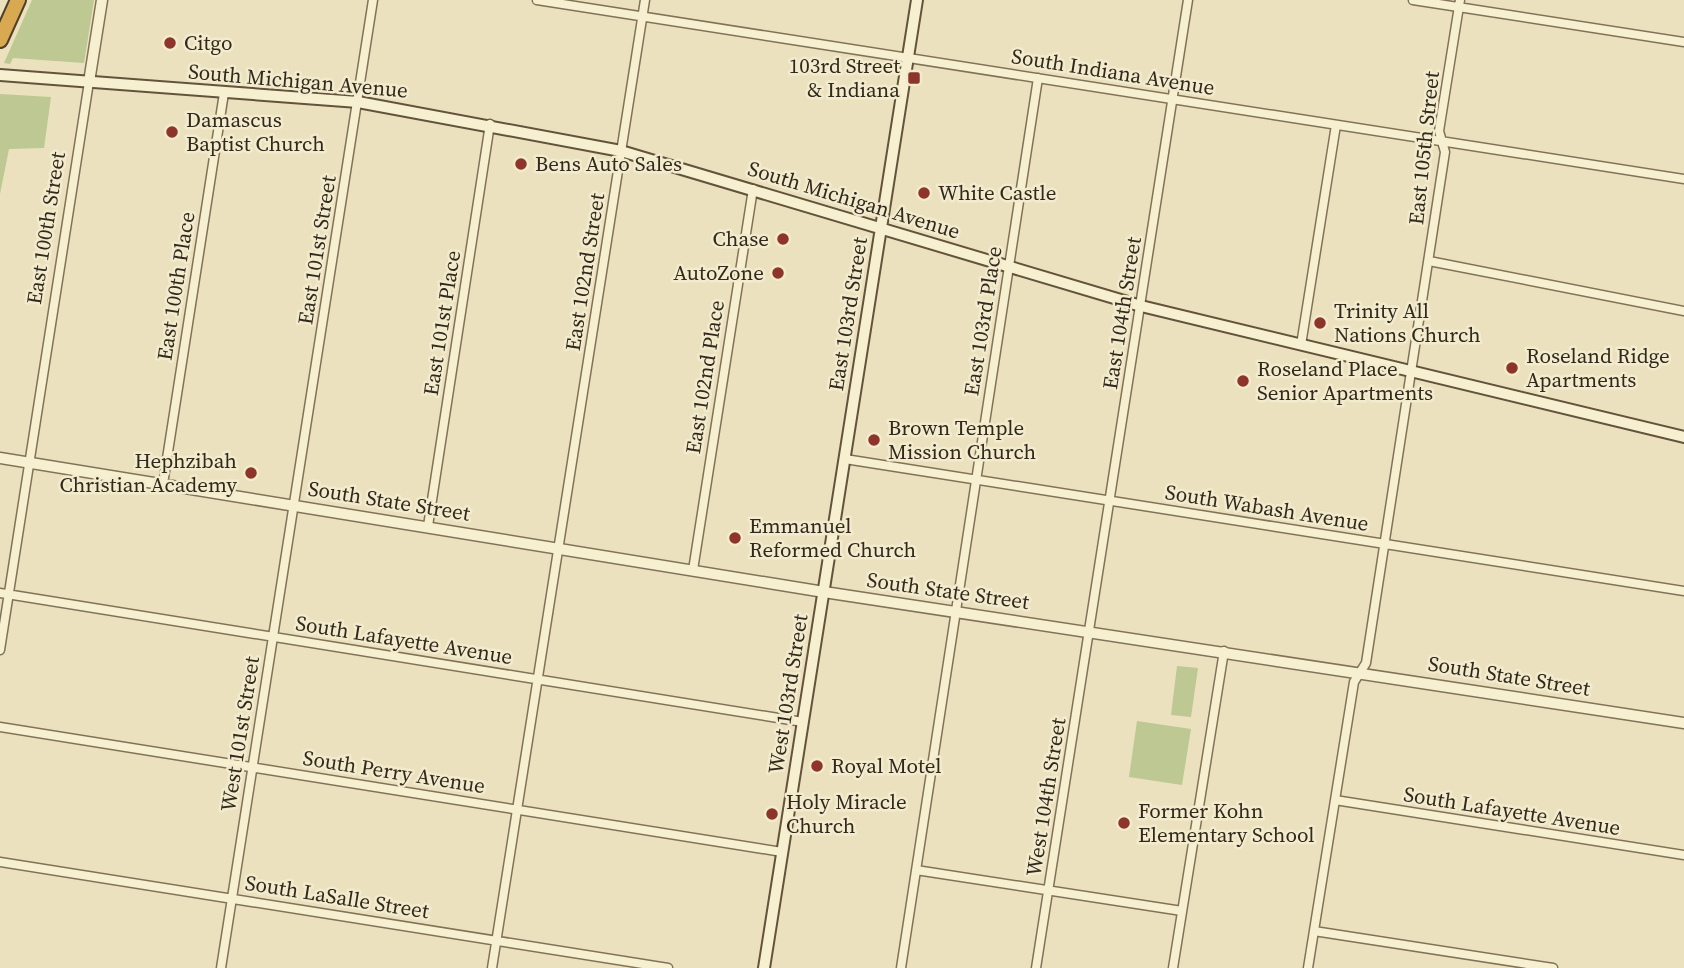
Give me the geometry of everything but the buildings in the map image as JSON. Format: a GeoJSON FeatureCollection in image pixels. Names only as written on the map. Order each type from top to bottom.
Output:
{"type":"FeatureCollection","features":[{"type":"Feature","properties":{"kind":"highway"},"geometry":{"type":"LineString","coordinates":[[0,40],[18,0]]}},
{"type":"Feature","properties":{"kind":"main road","name":"East 103rd Street"},"geometry":{"type":"LineString","coordinates":[[824,592],[917,0]]}},
{"type":"Feature","properties":{"kind":"main road","name":"South Michigan Avenue"},"geometry":{"type":"LineString","coordinates":[[1,75],[358,102],[489,124],[621,151],[1141,306],[1684,437]]}},
{"type":"Feature","properties":{"kind":"main road","name":"West 103rd Street"},"geometry":{"type":"LineString","coordinates":[[764,968],[824,592]]}},
{"type":"Feature","properties":{"kind":"street","name":"East 100th Street"},"geometry":{"type":"LineString","coordinates":[[0,650],[4,593],[30,463],[102,0]]}},
{"type":"Feature","properties":{"kind":"street","name":"East 101st Street"},"geometry":{"type":"LineString","coordinates":[[295,505],[373,0]]}},
{"type":"Feature","properties":{"kind":"street","name":"South Indiana Avenue"},"geometry":{"type":"LineString","coordinates":[[537,0],[1684,179]]}},
{"type":"Feature","properties":{"kind":"street","name":"East 102nd Street"},"geometry":{"type":"LineString","coordinates":[[492,968],[645,0]]}},
{"type":"Feature","properties":{"kind":"street","name":"East 104th Street"},"geometry":{"type":"LineString","coordinates":[[1090,631],[1188,0]]}},
{"type":"Feature","properties":{"kind":"street"},"geometry":{"type":"LineString","coordinates":[[1413,0],[1459,4],[1684,42]]}},
{"type":"Feature","properties":{"kind":"street","name":"East 105th Street"},"geometry":{"type":"LineString","coordinates":[[1308,968],[1353,684],[1366,663],[1429,261],[1445,152],[1439,131],[1459,4]]}},
{"type":"Feature","properties":{"kind":"street","name":"East 103rd Place"},"geometry":{"type":"LineString","coordinates":[[901,968],[1038,78]]}},
{"type":"Feature","properties":{"kind":"street","name":"East 100th Place"},"geometry":{"type":"LineString","coordinates":[[163,484],[224,93]]}},
{"type":"Feature","properties":{"kind":"street","name":"East 101st Place"},"geometry":{"type":"LineString","coordinates":[[428,526],[489,124]]}},
{"type":"Feature","properties":{"kind":"street"},"geometry":{"type":"LineString","coordinates":[[1301,345],[1336,125]]}},
{"type":"Feature","properties":{"kind":"street","name":"East 102nd Place"},"geometry":{"type":"LineString","coordinates":[[693,570],[753,189]]}},
{"type":"Feature","properties":{"kind":"street"},"geometry":{"type":"LineString","coordinates":[[1429,261],[1684,311]]}},
{"type":"Feature","properties":{"kind":"street","name":"South State Street"},"geometry":{"type":"LineString","coordinates":[[0,458],[824,592],[1684,723]]}},
{"type":"Feature","properties":{"kind":"street","name":"South Wabash Avenue"},"geometry":{"type":"LineString","coordinates":[[845,459],[1684,591]]}},
{"type":"Feature","properties":{"kind":"street","name":"West 101st Street"},"geometry":{"type":"LineString","coordinates":[[221,968],[295,505]]}},
{"type":"Feature","properties":{"kind":"street","name":"South Lafayette Avenue"},"geometry":{"type":"LineString","coordinates":[[4,593],[803,722]]}},
{"type":"Feature","properties":{"kind":"street","name":"West 104th Street"},"geometry":{"type":"LineString","coordinates":[[1036,968],[1090,631]]}},
{"type":"Feature","properties":{"kind":"street"},"geometry":{"type":"LineString","coordinates":[[1173,968],[1224,652]]}},
{"type":"Feature","properties":{"kind":"street","name":"South Perry Avenue"},"geometry":{"type":"LineString","coordinates":[[0,727],[782,852]]}},
{"type":"Feature","properties":{"kind":"street","name":"South Lafayette Avenue"},"geometry":{"type":"LineString","coordinates":[[1335,800],[1684,855]]}},
{"type":"Feature","properties":{"kind":"street","name":"South LaSalle Street"},"geometry":{"type":"LineString","coordinates":[[0,862],[668,968]]}},
{"type":"Feature","properties":{"kind":"street"},"geometry":{"type":"LineString","coordinates":[[916,870],[1182,911]]}},
{"type":"Feature","properties":{"kind":"street"},"geometry":{"type":"LineString","coordinates":[[1314,931],[1553,968]]}},
{"type":"Feature","properties":{"kind":"green space"},"geometry":{"type":"Polygon","coordinates":[[[32,0],[94,0],[84,63],[13,58],[10,64],[4,63],[32,0]]]}},
{"type":"Feature","properties":{"kind":"green space"},"geometry":{"type":"Polygon","coordinates":[[[0,94],[51,97],[44,148],[9,149],[0,194],[0,94]]]}},
{"type":"Feature","properties":{"kind":"green space"},"geometry":{"type":"Polygon","coordinates":[[[1177,666],[1198,668],[1191,717],[1171,715],[1177,666]]]}},
{"type":"Feature","properties":{"kind":"green space"},"geometry":{"type":"Polygon","coordinates":[[[1137,721],[1191,729],[1182,785],[1129,777],[1137,721]]]}},
{"type":"Feature","properties":{"kind":"place","name":"Citgo"},"geometry":{"type":"Point","coordinates":[170,43]}},
{"type":"Feature","properties":{"kind":"place","name":"103rd Street & Indiana"},"geometry":{"type":"Point","coordinates":[914,78]}},
{"type":"Feature","properties":{"kind":"place","name":"Damascus Baptist Church"},"geometry":{"type":"Point","coordinates":[172,132]}},
{"type":"Feature","properties":{"kind":"place","name":"Bens Auto Sales"},"geometry":{"type":"Point","coordinates":[521,164]}},
{"type":"Feature","properties":{"kind":"place","name":"White Castle"},"geometry":{"type":"Point","coordinates":[924,193]}},
{"type":"Feature","properties":{"kind":"place","name":"Chase"},"geometry":{"type":"Point","coordinates":[783,239]}},
{"type":"Feature","properties":{"kind":"place","name":"AutoZone"},"geometry":{"type":"Point","coordinates":[778,273]}},
{"type":"Feature","properties":{"kind":"place","name":"Trinity All Nations Church"},"geometry":{"type":"Point","coordinates":[1320,323]}},
{"type":"Feature","properties":{"kind":"place","name":"Roseland Ridge Apartments"},"geometry":{"type":"Point","coordinates":[1512,368]}},
{"type":"Feature","properties":{"kind":"place","name":"Roseland Place Senior Apartments"},"geometry":{"type":"Point","coordinates":[1243,381]}},
{"type":"Feature","properties":{"kind":"place","name":"Brown Temple Mission Church"},"geometry":{"type":"Point","coordinates":[874,440]}},
{"type":"Feature","properties":{"kind":"place","name":"Hephzibah Christian Academy"},"geometry":{"type":"Point","coordinates":[251,473]}},
{"type":"Feature","properties":{"kind":"place","name":"Emmanuel Reformed Church"},"geometry":{"type":"Point","coordinates":[735,538]}},
{"type":"Feature","properties":{"kind":"place","name":"Royal Motel"},"geometry":{"type":"Point","coordinates":[817,766]}},
{"type":"Feature","properties":{"kind":"place","name":"Holy Miracle Church"},"geometry":{"type":"Point","coordinates":[772,814]}},
{"type":"Feature","properties":{"kind":"place","name":"Former Kohn Elementary School"},"geometry":{"type":"Point","coordinates":[1124,823]}}]}
